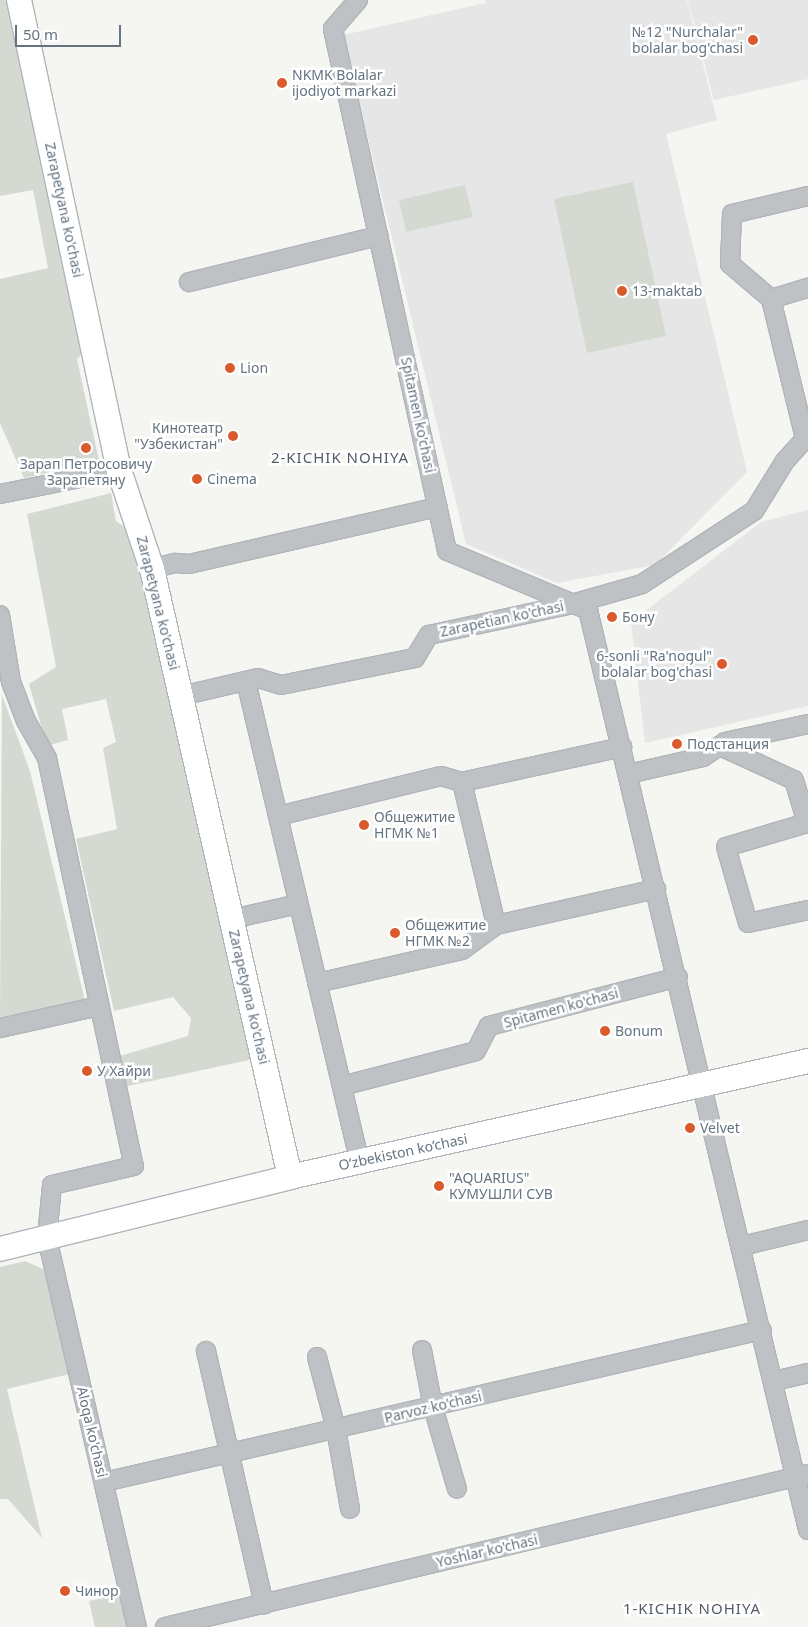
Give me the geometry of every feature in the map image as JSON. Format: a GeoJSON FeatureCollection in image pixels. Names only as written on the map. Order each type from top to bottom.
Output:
{"type":"FeatureCollection","features":[{"type":"Feature","properties":{"kind":"street","name":"Zarapetyana ko'chasi"},"geometry":{"type":"LineString","coordinates":[[19,0],[119,470],[152,569],[290,1177]]}},
{"type":"Feature","properties":{"kind":"street","name":"Spitamen ko'chasi"},"geometry":{"type":"LineString","coordinates":[[358,0],[333,29],[447,552],[588,610],[774,1381],[802,1476],[808,1530]]}},
{"type":"Feature","properties":{"kind":"street"},"geometry":{"type":"LineString","coordinates":[[807,439],[771,299],[730,264],[732,214],[808,196]]}},
{"type":"Feature","properties":{"kind":"street"},"geometry":{"type":"LineString","coordinates":[[189,282],[378,236]]}},
{"type":"Feature","properties":{"kind":"street"},"geometry":{"type":"LineString","coordinates":[[771,299],[808,288]]}},
{"type":"Feature","properties":{"kind":"street","name":"Zarapetian ko'chasi"},"geometry":{"type":"LineString","coordinates":[[181,696],[258,678],[281,685],[415,658],[429,635],[572,604],[642,584],[754,511],[785,461],[807,439]]}},
{"type":"Feature","properties":{"kind":"street"},"geometry":{"type":"LineString","coordinates":[[0,494],[119,470]]}},
{"type":"Feature","properties":{"kind":"street"},"geometry":{"type":"LineString","coordinates":[[152,569],[175,563],[189,564],[438,507]]}},
{"type":"Feature","properties":{"kind":"street"},"geometry":{"type":"LineString","coordinates":[[0,616],[5,673],[26,722],[47,758],[99,1006],[0,1028]]}},
{"type":"Feature","properties":{"kind":"street"},"geometry":{"type":"LineString","coordinates":[[246,681],[360,1162]]}},
{"type":"Feature","properties":{"kind":"street"},"geometry":{"type":"LineString","coordinates":[[628,774],[703,757],[720,746],[808,724]]}},
{"type":"Feature","properties":{"kind":"street"},"geometry":{"type":"LineString","coordinates":[[720,746],[794,780],[807,823],[726,847],[748,923],[808,910]]}},
{"type":"Feature","properties":{"kind":"street"},"geometry":{"type":"LineString","coordinates":[[278,816],[441,776],[462,782],[622,748]]}},
{"type":"Feature","properties":{"kind":"street"},"geometry":{"type":"LineString","coordinates":[[462,782],[496,925]]}},
{"type":"Feature","properties":{"kind":"street"},"geometry":{"type":"LineString","coordinates":[[317,983],[462,950],[496,925],[656,889]]}},
{"type":"Feature","properties":{"kind":"street"},"geometry":{"type":"LineString","coordinates":[[232,919],[298,904]]}},
{"type":"Feature","properties":{"kind":"street","name":"Spitamen ko'chasi"},"geometry":{"type":"LineString","coordinates":[[342,1086],[476,1051],[489,1026],[678,977]]}},
{"type":"Feature","properties":{"kind":"street","name":"Aloqa ko'chasi"},"geometry":{"type":"LineString","coordinates":[[99,1006],[134,1166],[52,1185],[47,1238],[137,1627]]}},
{"type":"Feature","properties":{"kind":"street","name":"O‘zbekiston ko‘chasi"},"geometry":{"type":"LineString","coordinates":[[0,1249],[290,1177],[704,1086],[808,1061]]}},
{"type":"Feature","properties":{"kind":"street"},"geometry":{"type":"LineString","coordinates":[[742,1246],[808,1230]]}},
{"type":"Feature","properties":{"kind":"street","name":"Parvoz ko'chasi"},"geometry":{"type":"LineString","coordinates":[[104,1482],[336,1430],[762,1330]]}},
{"type":"Feature","properties":{"kind":"street"},"geometry":{"type":"LineString","coordinates":[[422,1350],[433,1407],[457,1489]]}},
{"type":"Feature","properties":{"kind":"street"},"geometry":{"type":"LineString","coordinates":[[206,1351],[264,1604]]}},
{"type":"Feature","properties":{"kind":"street"},"geometry":{"type":"LineString","coordinates":[[317,1357],[336,1430],[350,1509]]}},
{"type":"Feature","properties":{"kind":"street"},"geometry":{"type":"LineString","coordinates":[[774,1381],[808,1373]]}},
{"type":"Feature","properties":{"kind":"street","name":"Yoshlar ko'chasi"},"geometry":{"type":"LineString","coordinates":[[165,1627],[802,1476]]}},
{"type":"Feature","properties":{"kind":"shaded area"},"geometry":{"type":"Polygon","coordinates":[[[0,0],[11,0],[91,345],[77,359],[99,461],[24,478],[0,423],[0,279],[48,268],[33,190],[0,196],[0,0]]]}},
{"type":"Feature","properties":{"kind":"shaded area"},"geometry":{"type":"Polygon","coordinates":[[[485,0],[687,0],[717,120],[666,134],[747,472],[655,565],[557,583],[466,544],[343,35],[485,3],[485,0]]]}},
{"type":"Feature","properties":{"kind":"shaded area","name":"№12 \"Nurchalar\" bolalar bog'chasi"},"geometry":{"type":"Polygon","coordinates":[[[688,0],[808,0],[808,79],[714,100],[688,0]]]}},
{"type":"Feature","properties":{"kind":"shaded area"},"geometry":{"type":"Polygon","coordinates":[[[633,182],[666,336],[587,353],[554,199],[633,182]]]}},
{"type":"Feature","properties":{"kind":"shaded area"},"geometry":{"type":"Polygon","coordinates":[[[465,185],[473,217],[406,232],[399,200],[465,185]]]}},
{"type":"Feature","properties":{"kind":"shaded area"},"geometry":{"type":"Polygon","coordinates":[[[111,493],[116,521],[137,536],[254,1059],[123,1087],[116,1057],[188,1036],[191,1018],[173,997],[114,1011],[76,839],[117,829],[103,748],[116,742],[106,699],[62,709],[68,740],[47,746],[29,684],[56,667],[27,514],[111,493]]]}},
{"type":"Feature","properties":{"kind":"shaded area","name":"6-sonli \"Ra'nogul\" bolalar bog'chasi"},"geometry":{"type":"Polygon","coordinates":[[[808,510],[808,706],[645,743],[631,622],[761,522],[808,510]]]}},
{"type":"Feature","properties":{"kind":"shaded area"},"geometry":{"type":"Polygon","coordinates":[[[2,695],[30,771],[85,1001],[0,1017],[2,695]]]}},
{"type":"Feature","properties":{"kind":"shaded area"},"geometry":{"type":"Polygon","coordinates":[[[25,1261],[50,1272],[74,1373],[7,1389],[42,1538],[8,1499],[0,1499],[0,1267],[25,1261]]]}},
{"type":"Feature","properties":{"kind":"shaded area"},"geometry":{"type":"Polygon","coordinates":[[[122,1593],[130,1627],[95,1627],[89,1601],[122,1593]]]}},
{"type":"Feature","properties":{"kind":"place","name":"№12 \"Nurchalar\" bolalar bog'chasi"},"geometry":{"type":"Point","coordinates":[753,40]}},
{"type":"Feature","properties":{"kind":"place","name":"NKMK Bolalar ijodiyot markazi"},"geometry":{"type":"Point","coordinates":[282,83]}},
{"type":"Feature","properties":{"kind":"place","name":"13-maktab"},"geometry":{"type":"Point","coordinates":[622,291]}},
{"type":"Feature","properties":{"kind":"place","name":"Lion"},"geometry":{"type":"Point","coordinates":[230,368]}},
{"type":"Feature","properties":{"kind":"place","name":"Кинотеатр \"Узбекистан\""},"geometry":{"type":"Point","coordinates":[233,436]}},
{"type":"Feature","properties":{"kind":"place","name":"Зарап Петросовичу Зарапетяну"},"geometry":{"type":"Point","coordinates":[86,448]}},
{"type":"Feature","properties":{"kind":"place","name":"Cinema"},"geometry":{"type":"Point","coordinates":[197,479]}},
{"type":"Feature","properties":{"kind":"place","name":"Бону"},"geometry":{"type":"Point","coordinates":[612,617]}},
{"type":"Feature","properties":{"kind":"place","name":"6-sonli \"Ra'nogul\" bolalar bog'chasi"},"geometry":{"type":"Point","coordinates":[722,664]}},
{"type":"Feature","properties":{"kind":"place","name":"Подстанция"},"geometry":{"type":"Point","coordinates":[677,744]}},
{"type":"Feature","properties":{"kind":"place","name":"Общежитие НГМК №1"},"geometry":{"type":"Point","coordinates":[364,825]}},
{"type":"Feature","properties":{"kind":"place","name":"Общежитие НГМК №2"},"geometry":{"type":"Point","coordinates":[395,933]}},
{"type":"Feature","properties":{"kind":"place","name":"Bonum"},"geometry":{"type":"Point","coordinates":[605,1031]}},
{"type":"Feature","properties":{"kind":"place","name":"У Хайри"},"geometry":{"type":"Point","coordinates":[87,1071]}},
{"type":"Feature","properties":{"kind":"place","name":"Velvet"},"geometry":{"type":"Point","coordinates":[690,1128]}},
{"type":"Feature","properties":{"kind":"place","name":"\"AQUARIUS\" КУМУШЛИ СУВ"},"geometry":{"type":"Point","coordinates":[439,1186]}},
{"type":"Feature","properties":{"kind":"place","name":"Чинор"},"geometry":{"type":"Point","coordinates":[65,1591]}},
{"type":"Feature","properties":{"kind":"district","name":"2-KICHIK NOHIYA"},"geometry":{"type":"Point","coordinates":[340,458]}},
{"type":"Feature","properties":{"kind":"district","name":"1-KICHIK NOHIYA"},"geometry":{"type":"Point","coordinates":[692,1609]}}]}
